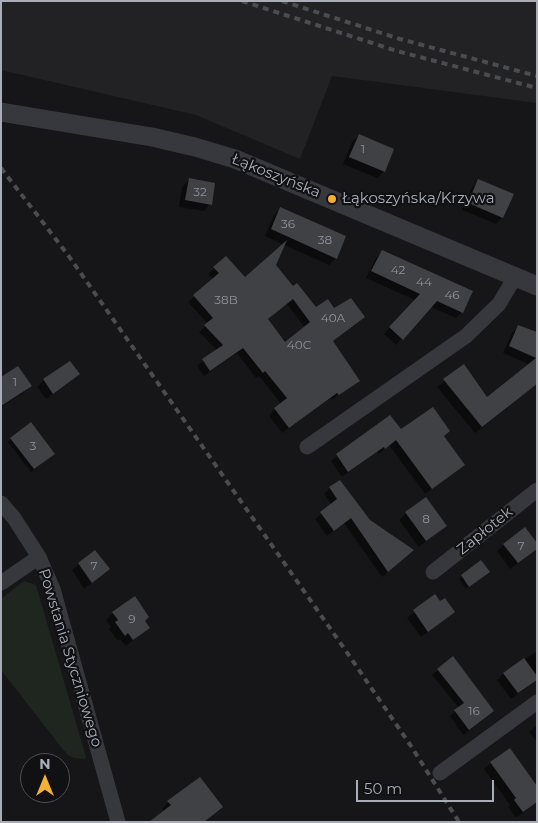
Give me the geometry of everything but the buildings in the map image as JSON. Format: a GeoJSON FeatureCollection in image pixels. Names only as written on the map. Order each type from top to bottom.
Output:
{"type":"FeatureCollection","features":[{"type":"Feature","properties":{"kind":"street","name":"Łąkoszyńska"},"geometry":{"type":"LineString","coordinates":[[1,112],[152,137],[235,158],[537,286]]}},
{"type":"Feature","properties":{"kind":"street"},"geometry":{"type":"LineString","coordinates":[[307,447],[466,336],[499,304],[516,277]]}},
{"type":"Feature","properties":{"kind":"street","name":"Zapłotek"},"geometry":{"type":"LineString","coordinates":[[433,572],[537,490]]}},
{"type":"Feature","properties":{"kind":"street","name":"Powstania Styczniowego"},"geometry":{"type":"LineString","coordinates":[[1,503],[14,518],[39,557],[53,589],[118,822]]}},
{"type":"Feature","properties":{"kind":"street"},"geometry":{"type":"LineString","coordinates":[[1,583],[39,557]]}},
{"type":"Feature","properties":{"kind":"street"},"geometry":{"type":"LineString","coordinates":[[440,773],[537,702]]}},
{"type":"Feature","properties":{"kind":"shaded area"},"geometry":{"type":"Polygon","coordinates":[[[1,1],[537,1],[537,103],[332,76],[300,159],[196,115],[1,70],[1,1]]]}},
{"type":"Feature","properties":{"kind":"shaded area"},"geometry":{"type":"Polygon","coordinates":[[[24,581],[36,585],[86,757],[85,759],[74,758],[70,756],[70,753],[66,753],[1,670],[1,599],[24,581]]]}},
{"type":"Feature","properties":{"kind":"railway"},"geometry":{"type":"LineString","coordinates":[[242,1],[397,51],[537,88]]}},
{"type":"Feature","properties":{"kind":"railway"},"geometry":{"type":"LineString","coordinates":[[282,1],[400,39],[537,76]]}},
{"type":"Feature","properties":{"kind":"railway"},"geometry":{"type":"LineString","coordinates":[[1,168],[68,255],[346,651],[411,746],[459,822]]}},
{"type":"Feature","properties":{"kind":"place","name":"Łąkoszyńska/Krzywa"},"geometry":{"type":"Point","coordinates":[332,199]}}]}
